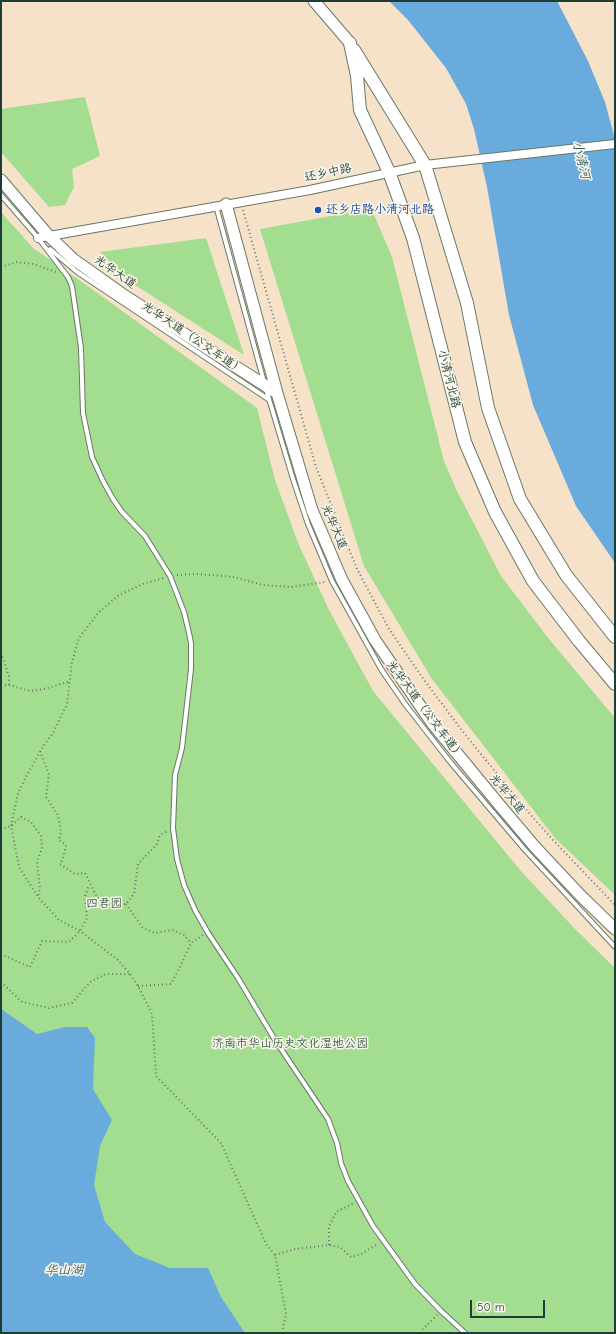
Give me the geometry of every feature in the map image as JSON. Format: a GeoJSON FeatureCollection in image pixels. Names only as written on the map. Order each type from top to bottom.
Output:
{"type":"FeatureCollection","features":[{"type":"Feature","properties":{"kind":"main road","name":"小清河北路"},"geometry":{"type":"LineString","coordinates":[[314,1],[350,43],[372,76],[425,164],[467,303],[488,408],[520,499],[566,575],[615,637]]}},
{"type":"Feature","properties":{"kind":"main road","name":"小清河北路"},"geometry":{"type":"LineString","coordinates":[[350,43],[357,76],[360,110],[389,172],[413,238],[465,442],[495,512],[533,581],[579,641],[615,684]]}},
{"type":"Feature","properties":{"kind":"main road","name":"光华大道"},"geometry":{"type":"LineString","coordinates":[[1,180],[43,236],[125,296],[265,386],[273,396],[312,510],[342,580],[375,640],[432,723],[496,802],[581,896],[615,929]]}},
{"type":"Feature","properties":{"kind":"main road"},"geometry":{"type":"LineString","coordinates":[[221,204],[273,396]]}},
{"type":"Feature","properties":{"kind":"street","name":"还乡中路"},"geometry":{"type":"LineString","coordinates":[[43,236],[221,204],[310,190],[425,164],[458,162],[615,144]]}},
{"type":"Feature","properties":{"kind":"lane","name":"光华大道（公交车道）"},"geometry":{"type":"LineString","coordinates":[[1,195],[77,272],[273,396],[277,423],[292,478],[308,524],[332,580],[381,669],[405,704],[451,763],[525,850],[615,947]]}},
{"type":"Feature","properties":{"kind":"lane","name":"光华大道（公交车道）"},"geometry":{"type":"LineString","coordinates":[[221,204],[265,386]]}},
{"type":"Feature","properties":{"kind":"lane"},"geometry":{"type":"LineString","coordinates":[[43,236],[72,286],[81,348],[83,413],[92,456],[103,482],[113,500],[122,512],[145,536],[170,576],[184,612],[191,643],[191,669],[182,741],[175,775],[173,828],[176,859],[184,885],[208,933],[238,978],[275,1040],[328,1119],[348,1181],[359,1201],[415,1284],[465,1333]]}},
{"type":"Feature","properties":{"kind":"path"},"geometry":{"type":"LineString","coordinates":[[240,201],[316,467],[357,569],[389,629],[460,728],[554,842],[615,905]]}},
{"type":"Feature","properties":{"kind":"path"},"geometry":{"type":"LineString","coordinates":[[1,267],[17,262],[33,264],[68,277]]}},
{"type":"Feature","properties":{"kind":"path"},"geometry":{"type":"LineString","coordinates":[[282,1333],[286,1314],[275,1255],[266,1244],[221,1143],[156,1076],[152,1014],[138,986],[118,960],[80,931],[59,920],[38,897],[19,867],[11,826],[18,793],[40,751],[53,733],[67,704],[68,682],[79,638],[99,612],[118,595],[143,584],[170,576],[197,574],[234,577],[263,586],[291,587],[332,580]]}},
{"type":"Feature","properties":{"kind":"path"},"geometry":{"type":"LineString","coordinates":[[1,653],[9,676],[9,685]]}},
{"type":"Feature","properties":{"kind":"path"},"geometry":{"type":"LineString","coordinates":[[1,686],[9,685],[30,691],[44,689],[68,682]]}},
{"type":"Feature","properties":{"kind":"path"},"geometry":{"type":"LineString","coordinates":[[40,751],[49,775],[46,797],[58,815],[61,832],[59,840],[66,845],[60,864],[75,874],[85,873],[97,897],[109,905],[126,904],[134,894],[138,864],[157,844],[160,835],[173,828]]}},
{"type":"Feature","properties":{"kind":"path"},"geometry":{"type":"LineString","coordinates":[[1,830],[11,826],[21,817],[31,822],[41,836],[42,849],[37,861],[40,889],[38,897]]}},
{"type":"Feature","properties":{"kind":"path"},"geometry":{"type":"LineString","coordinates":[[1,954],[30,967],[42,941],[68,942],[80,931],[87,918],[85,896],[90,884]]}},
{"type":"Feature","properties":{"kind":"path"},"geometry":{"type":"LineString","coordinates":[[126,904],[143,928],[154,933],[173,930],[184,935],[191,943]]}},
{"type":"Feature","properties":{"kind":"path"},"geometry":{"type":"LineString","coordinates":[[138,986],[171,984],[191,943],[208,933]]}},
{"type":"Feature","properties":{"kind":"path"},"geometry":{"type":"LineString","coordinates":[[1,982],[22,1002],[49,1008],[72,1003],[90,982],[106,974],[130,974]]}},
{"type":"Feature","properties":{"kind":"path"},"geometry":{"type":"LineString","coordinates":[[329,1245],[329,1227],[336,1212],[359,1201]]}},
{"type":"Feature","properties":{"kind":"path"},"geometry":{"type":"LineString","coordinates":[[275,1255],[295,1249],[329,1245],[340,1247],[351,1257],[361,1254],[384,1240]]}},
{"type":"Feature","properties":{"kind":"path"},"geometry":{"type":"LineString","coordinates":[[421,1333],[421,1331],[441,1311]]}},
{"type":"Feature","properties":{"kind":"green space"},"geometry":{"type":"Polygon","coordinates":[[[85,97],[100,156],[72,169],[74,187],[65,205],[49,207],[1,152],[1,109],[85,97]]]}},
{"type":"Feature","properties":{"kind":"green space"},"geometry":{"type":"Polygon","coordinates":[[[370,209],[375,217],[392,257],[444,461],[456,489],[501,576],[549,639],[615,718],[615,895],[555,838],[432,679],[364,566],[260,229],[370,209]]]}},
{"type":"Feature","properties":{"kind":"green space","name":"济南市华山历史文化湿地公园"},"geometry":{"type":"Polygon","coordinates":[[[1,212],[33,248],[257,408],[275,480],[298,543],[329,610],[373,691],[520,870],[575,929],[615,968],[615,1333],[1,1333],[1,212]]]}},
{"type":"Feature","properties":{"kind":"green space"},"geometry":{"type":"Polygon","coordinates":[[[206,238],[244,355],[135,285],[100,252],[206,238]]]}},
{"type":"Feature","properties":{"kind":"water","name":"小清河"},"geometry":{"type":"Polygon","coordinates":[[[389,1],[557,1],[588,61],[605,102],[615,139],[615,563],[576,506],[533,405],[509,315],[487,187],[474,129],[466,104],[446,68],[408,20],[389,1]]]}},
{"type":"Feature","properties":{"kind":"water","name":"华山湖"},"geometry":{"type":"Polygon","coordinates":[[[1,1009],[37,1034],[65,1027],[87,1027],[95,1038],[93,1089],[112,1120],[100,1146],[94,1185],[105,1222],[135,1254],[170,1268],[208,1268],[221,1297],[245,1333],[1,1333],[1,1009]]]}},
{"type":"Feature","properties":{"kind":"place","name":"还乡店路小清河北路"},"geometry":{"type":"Point","coordinates":[318,210]}},
{"type":"Feature","properties":{"kind":"park label","name":"四君园"},"geometry":{"type":"Point","coordinates":[104,904]}}]}
